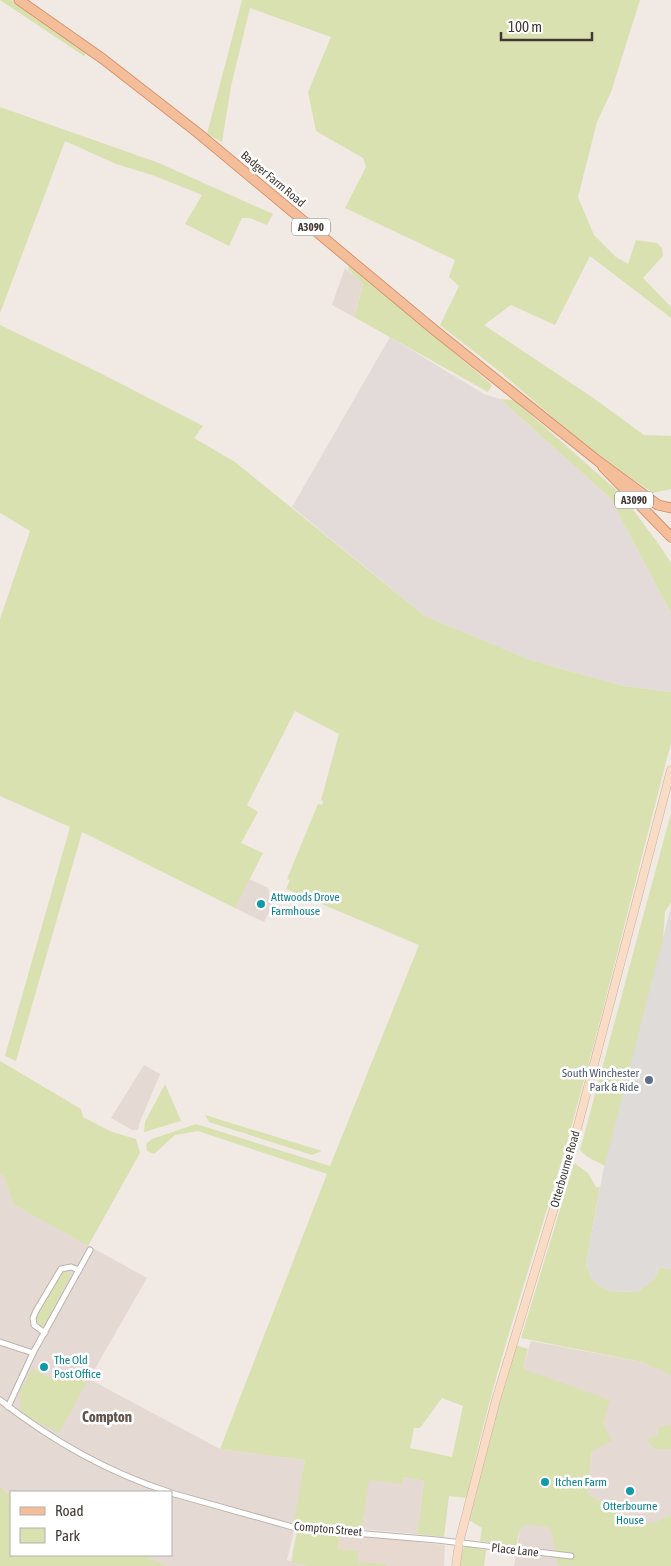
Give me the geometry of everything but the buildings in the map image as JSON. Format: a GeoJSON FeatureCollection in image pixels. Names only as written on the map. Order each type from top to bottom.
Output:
{"type":"FeatureCollection","features":[{"type":"Feature","properties":{"kind":"main road","name":"Badger Farm Road"},"geometry":{"type":"LineString","coordinates":[[19,0],[104,59],[198,133],[432,328],[598,461],[658,505],[671,508]]}},
{"type":"Feature","properties":{"kind":"main road","name":"Badger Farm Road"},"geometry":{"type":"LineString","coordinates":[[598,461],[614,480],[671,537]]}},
{"type":"Feature","properties":{"kind":"street","name":"Otterbourne Road"},"geometry":{"type":"LineString","coordinates":[[456,1566],[459,1542],[496,1400],[571,1152],[671,770]]}},
{"type":"Feature","properties":{"kind":"street"},"geometry":{"type":"LineString","coordinates":[[8,1407],[33,1353],[90,1250]]}},
{"type":"Feature","properties":{"kind":"street"},"geometry":{"type":"LineString","coordinates":[[45,1333],[34,1325],[33,1318],[36,1311],[61,1269],[71,1267],[79,1270]]}},
{"type":"Feature","properties":{"kind":"street"},"geometry":{"type":"LineString","coordinates":[[0,1342],[33,1353]]}},
{"type":"Feature","properties":{"kind":"street","name":"Compton Street"},"geometry":{"type":"LineString","coordinates":[[0,1400],[34,1428],[95,1462],[140,1483],[164,1491]]}},
{"type":"Feature","properties":{"kind":"street","name":"Compton Street"},"geometry":{"type":"LineString","coordinates":[[172,1494],[296,1528],[338,1530],[459,1542]]}},
{"type":"Feature","properties":{"kind":"street","name":"Place Lane"},"geometry":{"type":"LineString","coordinates":[[459,1542],[571,1556]]}},
{"type":"Feature","properties":{"kind":"shaded area"},"geometry":{"type":"Polygon","coordinates":[[[345,268],[363,283],[354,317],[332,305],[345,268]]]}},
{"type":"Feature","properties":{"kind":"shaded area"},"geometry":{"type":"Polygon","coordinates":[[[390,337],[484,394],[500,399],[610,498],[671,613],[671,692],[623,686],[530,660],[425,616],[292,507],[390,337]]]}},
{"type":"Feature","properties":{"kind":"shaded area"},"geometry":{"type":"Polygon","coordinates":[[[249,879],[268,888],[272,906],[264,922],[235,908],[249,879]]]}},
{"type":"Feature","properties":{"kind":"shaded area","name":"South Winchester Park & Ride"},"geometry":{"type":"Polygon","coordinates":[[[671,907],[671,1269],[660,1267],[654,1279],[637,1292],[609,1291],[598,1285],[591,1278],[586,1263],[603,1172],[671,907]]]}},
{"type":"Feature","properties":{"kind":"shaded area"},"geometry":{"type":"Polygon","coordinates":[[[144,1065],[160,1074],[138,1130],[132,1130],[111,1118],[144,1065]]]}},
{"type":"Feature","properties":{"kind":"shaded area"},"geometry":{"type":"Polygon","coordinates":[[[0,1174],[4,1175],[13,1204],[147,1278],[89,1379],[220,1449],[305,1460],[294,1531],[287,1560],[308,1566],[168,1566],[145,1556],[172,1556],[172,1491],[10,1491],[10,1494],[0,1487],[0,1174]]]}},
{"type":"Feature","properties":{"kind":"shaded area"},"geometry":{"type":"Polygon","coordinates":[[[531,1341],[642,1362],[671,1370],[671,1515],[651,1525],[622,1515],[587,1493],[592,1451],[523,1369],[531,1341]]]}},
{"type":"Feature","properties":{"kind":"shaded area"},"geometry":{"type":"Polygon","coordinates":[[[404,1477],[424,1481],[417,1534],[362,1529],[368,1479],[402,1483],[404,1477]]]}},
{"type":"Feature","properties":{"kind":"shaded area"},"geometry":{"type":"Polygon","coordinates":[[[533,1519],[550,1521],[580,1566],[514,1566],[520,1529],[533,1519]]]}},
{"type":"Feature","properties":{"kind":"shaded area"},"geometry":{"type":"Polygon","coordinates":[[[340,1533],[445,1545],[444,1566],[386,1566],[357,1562],[338,1549],[340,1533]]]}},
{"type":"Feature","properties":{"kind":"green space"},"geometry":{"type":"Polygon","coordinates":[[[0,0],[11,0],[86,53],[84,56],[0,0]]]}},
{"type":"Feature","properties":{"kind":"green space"},"geometry":{"type":"Polygon","coordinates":[[[242,0],[640,0],[611,92],[597,122],[578,197],[594,235],[616,257],[628,264],[636,240],[657,243],[662,248],[663,256],[643,278],[671,307],[671,318],[590,256],[555,325],[511,305],[484,325],[592,397],[644,435],[671,436],[671,489],[653,493],[591,450],[499,371],[440,325],[459,286],[449,277],[455,260],[345,208],[366,167],[363,158],[316,131],[308,92],[331,37],[250,8],[231,86],[222,142],[207,134],[242,0]]]}},
{"type":"Feature","properties":{"kind":"green space"},"geometry":{"type":"Polygon","coordinates":[[[0,107],[159,163],[273,214],[267,225],[250,218],[242,218],[229,246],[185,224],[202,195],[152,175],[116,164],[65,141],[0,313],[0,107]]]}},
{"type":"Feature","properties":{"kind":"green space"},"geometry":{"type":"Polygon","coordinates":[[[349,263],[492,385],[488,392],[354,317],[363,284],[348,269],[349,263]]]}},
{"type":"Feature","properties":{"kind":"green space"},"geometry":{"type":"Polygon","coordinates":[[[0,325],[98,372],[203,426],[194,438],[235,462],[425,616],[530,660],[623,686],[671,692],[671,743],[580,1096],[500,1365],[467,1498],[449,1496],[444,1537],[417,1534],[424,1481],[404,1477],[402,1484],[369,1480],[362,1529],[294,1522],[305,1460],[220,1449],[327,1174],[198,1131],[175,1135],[154,1154],[147,1151],[146,1144],[152,1139],[196,1124],[330,1166],[419,945],[286,889],[290,880],[287,879],[318,804],[322,805],[323,801],[321,800],[339,734],[295,711],[247,805],[258,812],[241,843],[263,853],[235,908],[82,832],[16,1061],[5,1056],[70,827],[0,796],[0,619],[30,531],[0,513],[0,325]],[[442,1398],[420,1428],[414,1428],[410,1448],[452,1457],[463,1406],[442,1398]]]}},
{"type":"Feature","properties":{"kind":"green space"},"geometry":{"type":"Polygon","coordinates":[[[500,399],[514,400],[622,495],[671,563],[671,613],[610,498],[500,399]]]}},
{"type":"Feature","properties":{"kind":"green space"},"geometry":{"type":"Polygon","coordinates":[[[671,813],[671,903],[665,911],[661,967],[609,1169],[586,1156],[580,1150],[671,813]]]}},
{"type":"Feature","properties":{"kind":"green space"},"geometry":{"type":"Polygon","coordinates":[[[0,1061],[81,1109],[83,1117],[112,1132],[136,1139],[140,1153],[88,1246],[13,1204],[4,1176],[0,1174],[0,1061]]]}},
{"type":"Feature","properties":{"kind":"green space"},"geometry":{"type":"Polygon","coordinates":[[[165,1084],[181,1121],[144,1132],[145,1122],[165,1084]]]}},
{"type":"Feature","properties":{"kind":"green space"},"geometry":{"type":"Polygon","coordinates":[[[205,1115],[322,1151],[312,1155],[209,1122],[205,1115]]]}},
{"type":"Feature","properties":{"kind":"green space"},"geometry":{"type":"Polygon","coordinates":[[[574,1163],[588,1173],[596,1187],[600,1187],[586,1263],[591,1278],[598,1285],[609,1291],[637,1292],[654,1279],[660,1267],[671,1269],[671,1375],[642,1362],[521,1338],[574,1163]]]}},
{"type":"Feature","properties":{"kind":"green space"},"geometry":{"type":"Polygon","coordinates":[[[65,1270],[71,1276],[44,1326],[38,1325],[35,1320],[62,1272],[65,1270]]]}},
{"type":"Feature","properties":{"kind":"green space"},"geometry":{"type":"Polygon","coordinates":[[[515,1345],[528,1349],[523,1369],[610,1400],[603,1424],[612,1441],[592,1451],[587,1493],[622,1515],[651,1524],[671,1515],[671,1566],[560,1566],[557,1562],[551,1529],[527,1524],[520,1529],[516,1546],[480,1541],[482,1528],[469,1520],[515,1345]]]}},
{"type":"Feature","properties":{"kind":"green space"},"geometry":{"type":"Polygon","coordinates":[[[32,1369],[50,1378],[72,1374],[87,1382],[59,1433],[21,1413],[19,1393],[32,1369]]]}},
{"type":"Feature","properties":{"kind":"green space"},"geometry":{"type":"Polygon","coordinates":[[[671,1425],[671,1449],[655,1449],[647,1441],[649,1438],[658,1435],[659,1427],[671,1425]]]}},
{"type":"Feature","properties":{"kind":"green space"},"geometry":{"type":"Polygon","coordinates":[[[0,1487],[10,1494],[10,1556],[145,1556],[168,1566],[0,1566],[0,1487]]]}},
{"type":"Feature","properties":{"kind":"green space"},"geometry":{"type":"Polygon","coordinates":[[[297,1531],[340,1533],[338,1549],[358,1551],[358,1562],[387,1564],[386,1566],[308,1566],[291,1562],[297,1531]]]}},
{"type":"Feature","properties":{"kind":"green space"},"geometry":{"type":"Polygon","coordinates":[[[465,1546],[486,1550],[484,1566],[461,1566],[461,1552],[465,1546]]]}},
{"type":"Feature","properties":{"kind":"place","name":"Attwoods Drove Farmhouse"},"geometry":{"type":"Point","coordinates":[261,904]}},
{"type":"Feature","properties":{"kind":"place","name":"South Winchester Park & Ride"},"geometry":{"type":"Point","coordinates":[649,1080]}},
{"type":"Feature","properties":{"kind":"place","name":"The Old Post Office"},"geometry":{"type":"Point","coordinates":[44,1367]}},
{"type":"Feature","properties":{"kind":"place","name":"Itchen Farm"},"geometry":{"type":"Point","coordinates":[545,1482]}},
{"type":"Feature","properties":{"kind":"place","name":"Otterbourne House"},"geometry":{"type":"Point","coordinates":[630,1491]}},
{"type":"Feature","properties":{"kind":"district","name":"Compton"},"geometry":{"type":"Point","coordinates":[107,1417]}}]}
